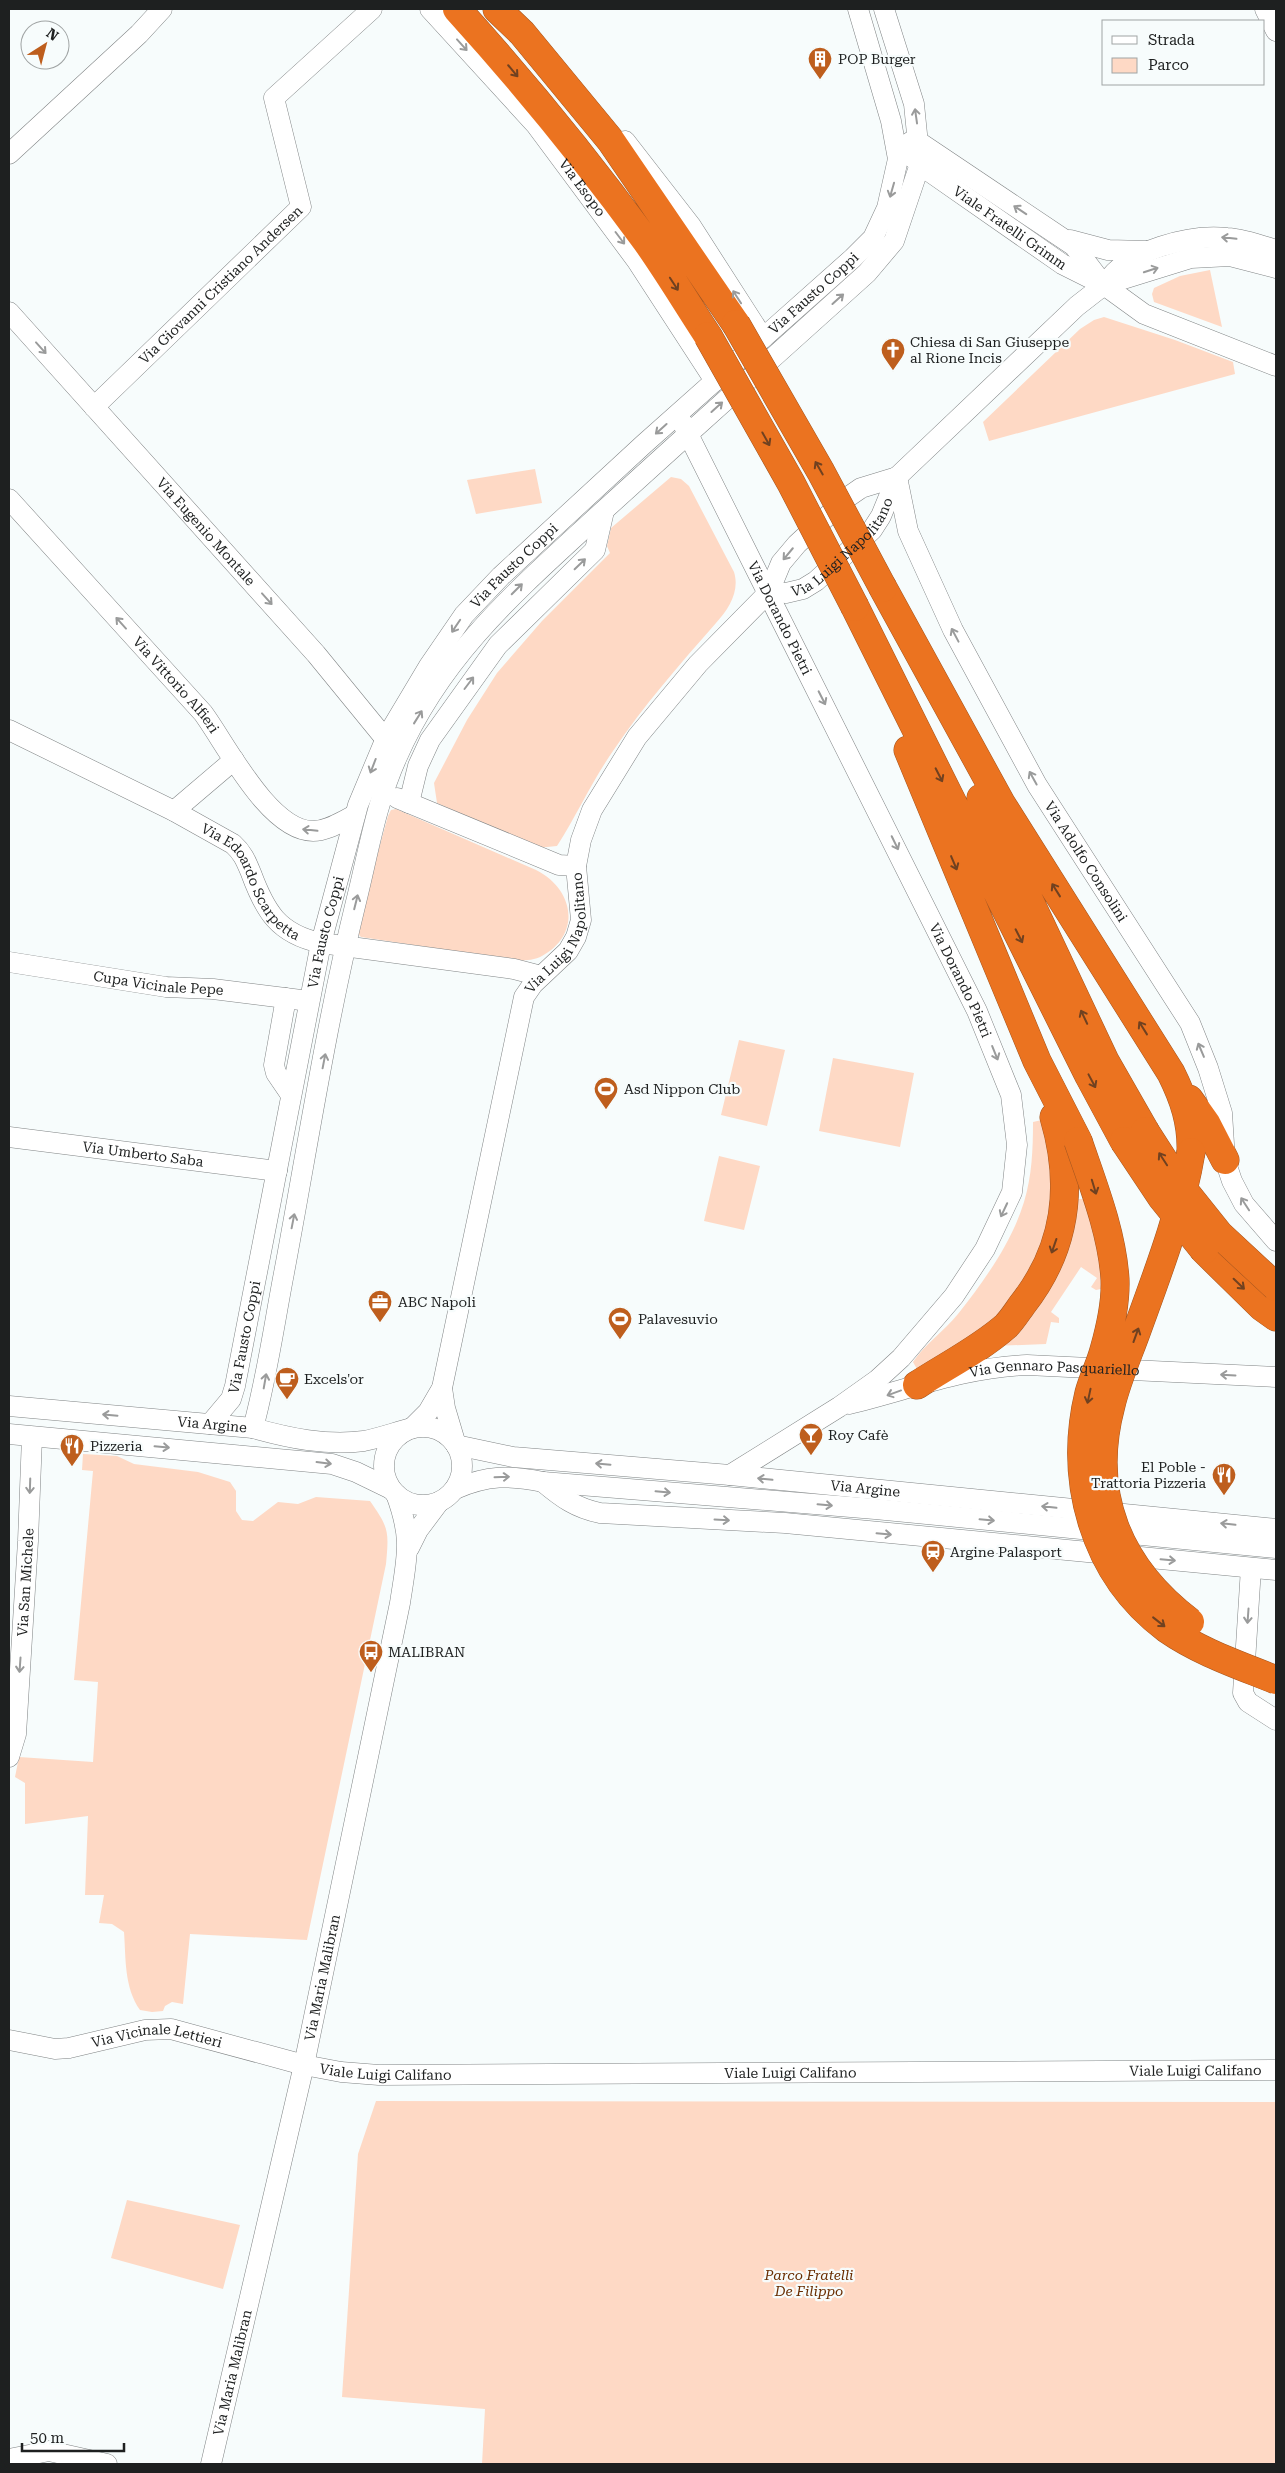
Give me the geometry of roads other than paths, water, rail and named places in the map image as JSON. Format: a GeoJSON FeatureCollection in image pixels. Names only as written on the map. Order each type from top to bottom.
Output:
{"type":"FeatureCollection","features":[{"type":"Feature","properties":{"kind":"highway"},"geometry":{"type":"LineString","coordinates":[[457,9],[511,68],[580,153],[646,242],[708,336],[791,483],[855,607],[1089,1076],[1135,1136],[1179,1184],[1219,1234],[1276,1287]]}},
{"type":"Feature","properties":{"kind":"highway"},"geometry":{"type":"LineString","coordinates":[[497,9],[522,33],[611,141],[736,324],[822,472],[883,588],[1001,802],[1171,1073],[1206,1123],[1225,1160]]}},
{"type":"Feature","properties":{"kind":"highway"},"geometry":{"type":"LineString","coordinates":[[883,588],[1105,1061],[1162,1198],[1204,1250],[1276,1317]]}},
{"type":"Feature","properties":{"kind":"highway"},"geometry":{"type":"LineString","coordinates":[[870,637],[894,715],[1037,1061],[1078,1141],[1111,1246],[1115,1281],[1110,1320],[1104,1350],[1089,1393],[1083,1436],[1082,1480],[1088,1514],[1098,1543],[1123,1585],[1154,1618],[1190,1643],[1215,1656],[1276,1680]]}},
{"type":"Feature","properties":{"kind":"highway"},"geometry":{"type":"LineString","coordinates":[[917,1385],[1007,1325],[1035,1289],[1052,1254],[1062,1224],[1066,1183],[1063,1146],[1037,1061]]}},
{"type":"Feature","properties":{"kind":"highway"},"geometry":{"type":"LineString","coordinates":[[1171,1073],[1188,1113],[1191,1152],[1180,1200],[1111,1405],[1104,1452],[1106,1499],[1112,1521],[1129,1557],[1148,1584],[1165,1603],[1191,1623],[1218,1638],[1276,1660]]}},
{"type":"Feature","properties":{"kind":"street"},"geometry":{"type":"LineString","coordinates":[[9,154],[139,34],[162,9]]}},
{"type":"Feature","properties":{"kind":"street","name":"Via Giovanni Cristiano Andersen"},"geometry":{"type":"LineString","coordinates":[[94,407],[301,207],[274,98],[372,9]]}},
{"type":"Feature","properties":{"kind":"street","name":"Via Esopo"},"geometry":{"type":"LineString","coordinates":[[430,9],[536,126],[637,261],[715,381]]}},
{"type":"Feature","properties":{"kind":"street"},"geometry":{"type":"LineString","coordinates":[[514,9],[583,86],[691,226],[763,338]]}},
{"type":"Feature","properties":{"kind":"street"},"geometry":{"type":"LineString","coordinates":[[858,9],[896,142],[919,142]]}},
{"type":"Feature","properties":{"kind":"street"},"geometry":{"type":"LineString","coordinates":[[884,9],[914,104],[920,164]]}},
{"type":"Feature","properties":{"kind":"street"},"geometry":{"type":"LineString","coordinates":[[1265,9],[1276,31]]}},
{"type":"Feature","properties":{"kind":"street","name":"Via Fausto Coppi"},"geometry":{"type":"LineString","coordinates":[[253,1428],[265,1386],[274,1321],[374,790],[386,738],[429,666],[464,615],[501,576],[872,238],[887,208],[895,181],[898,159],[896,142]]}},
{"type":"Feature","properties":{"kind":"street","name":"Viale Fratelli Grimm"},"geometry":{"type":"LineString","coordinates":[[896,142],[920,164],[1062,264],[1104,285]]}},
{"type":"Feature","properties":{"kind":"street","name":"Viale Fratelli Grimm"},"geometry":{"type":"LineString","coordinates":[[919,142],[1061,236],[1079,251],[1104,285]]}},
{"type":"Feature","properties":{"kind":"street","name":"Via Fausto Coppi"},"geometry":{"type":"LineString","coordinates":[[210,1424],[231,1399],[235,1386],[320,943],[356,815],[397,755],[442,678],[479,629],[521,585],[879,260],[894,241],[920,164]]}},
{"type":"Feature","properties":{"kind":"street","name":"Viale Fratelli Grimm"},"geometry":{"type":"LineString","coordinates":[[1061,236],[1086,246],[1108,250],[1150,250],[1206,237],[1243,240],[1276,250]]}},
{"type":"Feature","properties":{"kind":"street","name":"Viale Fratelli Grimm"},"geometry":{"type":"LineString","coordinates":[[1104,285],[1113,272],[1150,250]]}},
{"type":"Feature","properties":{"kind":"street"},"geometry":{"type":"LineString","coordinates":[[1104,285],[1191,258],[1211,256],[1230,256],[1276,268]]}},
{"type":"Feature","properties":{"kind":"street"},"geometry":{"type":"LineString","coordinates":[[1104,285],[1144,314],[1276,366]]}},
{"type":"Feature","properties":{"kind":"street","name":"Via Luigi Napolitano"},"geometry":{"type":"LineString","coordinates":[[769,592],[786,593],[803,588],[816,581],[872,530],[881,516],[898,477],[1077,306],[1104,285]]}},
{"type":"Feature","properties":{"kind":"street","name":"Via Eugenio Montale"},"geometry":{"type":"LineString","coordinates":[[9,312],[316,654],[386,738],[397,755]]}},
{"type":"Feature","properties":{"kind":"street","name":"Via Dorando Pietri"},"geometry":{"type":"LineString","coordinates":[[678,413],[977,1011],[1011,1095],[1017,1145],[1012,1192],[985,1249],[954,1296],[901,1358],[877,1380],[839,1407],[730,1475]]}},
{"type":"Feature","properties":{"kind":"street","name":"Via Luigi Napolitano"},"geometry":{"type":"LineString","coordinates":[[412,1428],[428,1412],[442,1388],[524,997],[541,976],[568,951],[576,937],[581,920],[576,866],[581,840],[592,810],[613,772],[637,737],[698,664],[769,592],[781,563],[797,544],[848,497],[862,488],[898,477]]}},
{"type":"Feature","properties":{"kind":"street","name":"Via Adolfo Consolini"},"geometry":{"type":"LineString","coordinates":[[898,477],[908,531],[953,630],[1037,786],[1190,1023],[1208,1068],[1222,1113],[1225,1160],[1232,1181],[1244,1204],[1276,1241]]}},
{"type":"Feature","properties":{"kind":"street","name":"Via Vittorio Alfieri"},"geometry":{"type":"LineString","coordinates":[[9,499],[203,713],[220,736],[250,785],[268,805],[301,829],[311,832],[327,829],[356,815]]}},
{"type":"Feature","properties":{"kind":"street"},"geometry":{"type":"LineString","coordinates":[[409,803],[412,783],[418,766],[435,733],[498,645],[595,550],[604,511]]}},
{"type":"Feature","properties":{"kind":"street","name":"Via Edoardo Scarpetta"},"geometry":{"type":"LineString","coordinates":[[9,730],[174,811],[237,848],[247,862],[266,911],[290,931],[320,943],[514,969],[541,976]]}},
{"type":"Feature","properties":{"kind":"street"},"geometry":{"type":"LineString","coordinates":[[174,811],[234,760]]}},
{"type":"Feature","properties":{"kind":"street"},"geometry":{"type":"LineString","coordinates":[[374,790],[559,866],[576,866]]}},
{"type":"Feature","properties":{"kind":"street","name":"Cupa Vicinale Pepe"},"geometry":{"type":"LineString","coordinates":[[9,962],[166,987],[213,988],[309,1001]]}},
{"type":"Feature","properties":{"kind":"street"},"geometry":{"type":"LineString","coordinates":[[286,998],[274,1065],[276,1072],[291,1096]]}},
{"type":"Feature","properties":{"kind":"street","name":"Via Umberto Saba"},"geometry":{"type":"LineString","coordinates":[[9,1137],[277,1171]]}},
{"type":"Feature","properties":{"kind":"street","name":"Via Gennaro Pasquariello"},"geometry":{"type":"LineString","coordinates":[[839,1407],[879,1398],[917,1385],[973,1370],[1026,1365],[1276,1377]]}},
{"type":"Feature","properties":{"kind":"street","name":"Via Luigi Napolitano"},"geometry":{"type":"LineString","coordinates":[[442,1388],[445,1408],[456,1445]]}},
{"type":"Feature","properties":{"kind":"street","name":"Via Argine"},"geometry":{"type":"LineString","coordinates":[[9,1406],[253,1428],[287,1438],[338,1443],[365,1440],[412,1428]]}},
{"type":"Feature","properties":{"kind":"street"},"geometry":{"type":"LineString","coordinates":[[427,1427],[440,1431],[456,1445],[462,1467],[455,1489],[439,1502],[419,1505],[406,1501],[394,1492],[386,1478],[384,1457],[394,1439],[412,1428],[427,1427]]}},
{"type":"Feature","properties":{"kind":"street","name":"Via Argine"},"geometry":{"type":"LineString","coordinates":[[9,1434],[332,1464],[356,1472],[394,1492]]}},
{"type":"Feature","properties":{"kind":"street","name":"Via San Michele"},"geometry":{"type":"LineString","coordinates":[[9,1757],[16,1734],[28,1541],[32,1437]]}},
{"type":"Feature","properties":{"kind":"street","name":"Via Argine"},"geometry":{"type":"LineString","coordinates":[[456,1445],[513,1457],[730,1475],[1276,1529]]}},
{"type":"Feature","properties":{"kind":"street","name":"Via Argine"},"geometry":{"type":"LineString","coordinates":[[455,1489],[487,1478],[516,1476],[543,1482],[885,1510],[1276,1548]]}},
{"type":"Feature","properties":{"kind":"street","name":"Via Argine"},"geometry":{"type":"LineString","coordinates":[[543,1482],[566,1502],[582,1509],[600,1512],[785,1523],[1276,1570]]}},
{"type":"Feature","properties":{"kind":"street","name":"Via Maria Malibran"},"geometry":{"type":"LineString","coordinates":[[211,2464],[304,2065],[400,1602],[409,1548],[406,1522],[394,1492]]}},
{"type":"Feature","properties":{"kind":"street","name":"Via Maria Malibran"},"geometry":{"type":"LineString","coordinates":[[409,1548],[422,1524],[439,1502]]}},
{"type":"Feature","properties":{"kind":"street"},"geometry":{"type":"LineString","coordinates":[[1252,1568],[1243,1693],[1248,1702],[1276,1720]]}},
{"type":"Feature","properties":{"kind":"street","name":"Via Vicinale Lettieri"},"geometry":{"type":"LineString","coordinates":[[9,2040],[62,2049],[162,2028],[180,2031],[304,2065]]}},
{"type":"Feature","properties":{"kind":"street","name":"Viale Luigi Califano"},"geometry":{"type":"LineString","coordinates":[[304,2065],[341,2072],[379,2075],[1276,2070]]}},
{"type":"Feature","properties":{"kind":"street"},"geometry":{"type":"LineString","coordinates":[[9,2459],[36,2452],[49,2451],[108,2464]]}},
{"type":"Feature","properties":{"kind":"place","name":"POP Burger"},"geometry":{"type":"Point","coordinates":[820,80]}},
{"type":"Feature","properties":{"kind":"place","name":"Chiesa di San Giuseppe al Rione Incis"},"geometry":{"type":"Point","coordinates":[893,371]}},
{"type":"Feature","properties":{"kind":"place","name":"Asd Nippon Club"},"geometry":{"type":"Point","coordinates":[606,1110]}},
{"type":"Feature","properties":{"kind":"place","name":"ABC Napoli"},"geometry":{"type":"Point","coordinates":[380,1323]}},
{"type":"Feature","properties":{"kind":"place","name":"Palavesuvio"},"geometry":{"type":"Point","coordinates":[620,1340]}},
{"type":"Feature","properties":{"kind":"place","name":"Excels'or"},"geometry":{"type":"Point","coordinates":[287,1400]}},
{"type":"Feature","properties":{"kind":"place","name":"Roy Cafè"},"geometry":{"type":"Point","coordinates":[811,1456]}},
{"type":"Feature","properties":{"kind":"place","name":"Pizzeria"},"geometry":{"type":"Point","coordinates":[72,1467]}},
{"type":"Feature","properties":{"kind":"place","name":"El Poble - Trattoria Pizzeria"},"geometry":{"type":"Point","coordinates":[1224,1496]}},
{"type":"Feature","properties":{"kind":"place","name":"Argine Palasport"},"geometry":{"type":"Point","coordinates":[933,1573]}},
{"type":"Feature","properties":{"kind":"place","name":"MALIBRAN"},"geometry":{"type":"Point","coordinates":[371,1673]}},
{"type":"Feature","properties":{"kind":"park label","name":"Parco Fratelli De Filippo"},"geometry":{"type":"Point","coordinates":[809,2284]}}]}
